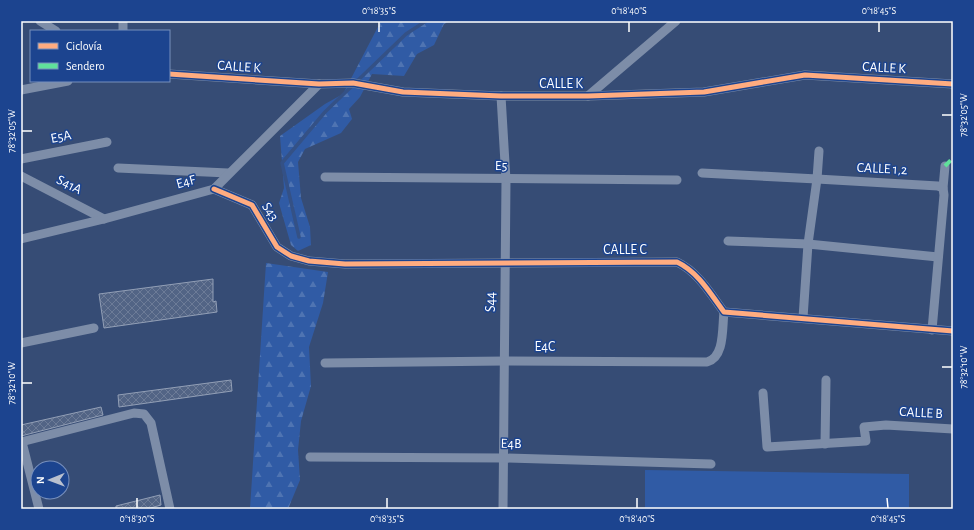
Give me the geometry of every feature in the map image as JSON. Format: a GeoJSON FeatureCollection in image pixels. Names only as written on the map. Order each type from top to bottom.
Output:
{"type":"FeatureCollection","features":[{"type":"Feature","properties":{"kind":"street"},"geometry":{"type":"LineString","coordinates":[[40,21],[54,30]]}},
{"type":"Feature","properties":{"kind":"street"},"geometry":{"type":"LineString","coordinates":[[588,96],[676,21]]}},
{"type":"Feature","properties":{"kind":"street","name":"CALLE K"},"geometry":{"type":"LineString","coordinates":[[170,74],[320,84],[353,83],[403,92],[501,96],[588,96],[704,92],[805,75],[953,84]]}},
{"type":"Feature","properties":{"kind":"street"},"geometry":{"type":"LineString","coordinates":[[21,90],[63,82]]}},
{"type":"Feature","properties":{"kind":"street","name":"E4F"},"geometry":{"type":"LineString","coordinates":[[21,239],[104,219],[214,189],[228,173],[320,84]]}},
{"type":"Feature","properties":{"kind":"street","name":"S44"},"geometry":{"type":"LineString","coordinates":[[501,96],[506,180],[503,509]]}},
{"type":"Feature","properties":{"kind":"street","name":"E5A"},"geometry":{"type":"LineString","coordinates":[[21,159],[107,142]]}},
{"type":"Feature","properties":{"kind":"street"},"geometry":{"type":"LineString","coordinates":[[803,318],[808,244],[817,179],[819,151]]}},
{"type":"Feature","properties":{"kind":"street"},"geometry":{"type":"LineString","coordinates":[[932,330],[944,195],[943,188],[945,166]]}},
{"type":"Feature","properties":{"kind":"street"},"geometry":{"type":"LineString","coordinates":[[118,168],[228,173]]}},
{"type":"Feature","properties":{"kind":"street","name":"CALLE 1,2"},"geometry":{"type":"LineString","coordinates":[[702,173],[938,186],[943,188]]}},
{"type":"Feature","properties":{"kind":"street","name":"S41A"},"geometry":{"type":"LineString","coordinates":[[21,176],[104,219]]}},
{"type":"Feature","properties":{"kind":"street","name":"E5"},"geometry":{"type":"LineString","coordinates":[[325,177],[506,180],[676,180]]}},
{"type":"Feature","properties":{"kind":"street","name":"S43"},"geometry":{"type":"LineString","coordinates":[[214,189],[252,205],[277,247]]}},
{"type":"Feature","properties":{"kind":"street"},"geometry":{"type":"LineString","coordinates":[[728,241],[808,244],[938,257]]}},
{"type":"Feature","properties":{"kind":"street","name":"CALLE C"},"geometry":{"type":"LineString","coordinates":[[277,247],[291,256],[308,261],[345,264],[677,262],[687,267],[698,276],[724,312]]}},
{"type":"Feature","properties":{"kind":"street"},"geometry":{"type":"LineString","coordinates":[[724,312],[953,331]]}},
{"type":"Feature","properties":{"kind":"street","name":"E4C"},"geometry":{"type":"LineString","coordinates":[[325,363],[505,361],[707,362],[714,360],[719,354],[724,312]]}},
{"type":"Feature","properties":{"kind":"street"},"geometry":{"type":"LineString","coordinates":[[21,343],[94,328]]}},
{"type":"Feature","properties":{"kind":"street"},"geometry":{"type":"LineString","coordinates":[[763,394],[767,447],[825,444],[826,380]]}},
{"type":"Feature","properties":{"kind":"street"},"geometry":{"type":"LineString","coordinates":[[38,509],[21,442],[134,413],[144,414],[150,423],[170,509]]}},
{"type":"Feature","properties":{"kind":"street","name":"CALLE B"},"geometry":{"type":"LineString","coordinates":[[825,444],[866,441],[864,427],[886,425],[953,429]]}},
{"type":"Feature","properties":{"kind":"street","name":"E4B"},"geometry":{"type":"LineString","coordinates":[[310,457],[504,458],[711,464]]}},
{"type":"Feature","properties":{"kind":"green space"},"geometry":{"type":"Polygon","coordinates":[[[381,21],[450,21],[444,24],[434,45],[417,54],[404,76],[372,74],[360,97],[349,109],[352,119],[341,133],[305,149],[298,162],[301,198],[310,227],[311,245],[298,251],[291,245],[279,203],[284,188],[280,136],[325,104],[343,94],[381,21]]]}},
{"type":"Feature","properties":{"kind":"green space"},"geometry":{"type":"Polygon","coordinates":[[[266,263],[328,272],[323,303],[309,347],[311,386],[301,421],[298,450],[300,480],[288,509],[250,509],[266,263]]]}},
{"type":"Feature","properties":{"kind":"green space"},"geometry":{"type":"Polygon","coordinates":[[[645,470],[909,474],[909,509],[645,509],[645,470]]]}},
{"type":"Feature","properties":{"kind":"building"},"geometry":{"type":"Polygon","coordinates":[[[213,279],[213,302],[216,301],[217,312],[104,328],[99,294],[213,279]]]}},
{"type":"Feature","properties":{"kind":"building"},"geometry":{"type":"Polygon","coordinates":[[[231,380],[232,391],[119,407],[118,395],[231,380]]]}},
{"type":"Feature","properties":{"kind":"building"},"geometry":{"type":"Polygon","coordinates":[[[101,407],[103,415],[21,436],[21,425],[101,407]]]}},
{"type":"Feature","properties":{"kind":"building"},"geometry":{"type":"Polygon","coordinates":[[[160,495],[161,505],[147,509],[116,509],[116,506],[160,495]]]}},
{"type":"Feature","properties":{"kind":"waterway"},"geometry":{"type":"LineString","coordinates":[[299,237],[282,163],[325,112],[406,34],[426,21]]}},
{"type":"Feature","properties":{"kind":"marked path"},"geometry":{"type":"LineString","coordinates":[[945,166],[953,158]]}},
{"type":"Feature","properties":{"kind":"cycle path"},"geometry":{"type":"LineString","coordinates":[[170,74],[319,84],[353,83],[403,92],[501,96],[588,96],[704,92],[805,75],[953,84]]}},
{"type":"Feature","properties":{"kind":"cycle path"},"geometry":{"type":"LineString","coordinates":[[214,189],[252,205],[277,247],[291,256],[309,261],[345,264],[677,262],[697,277],[709,290],[724,312],[953,331]]}}]}
